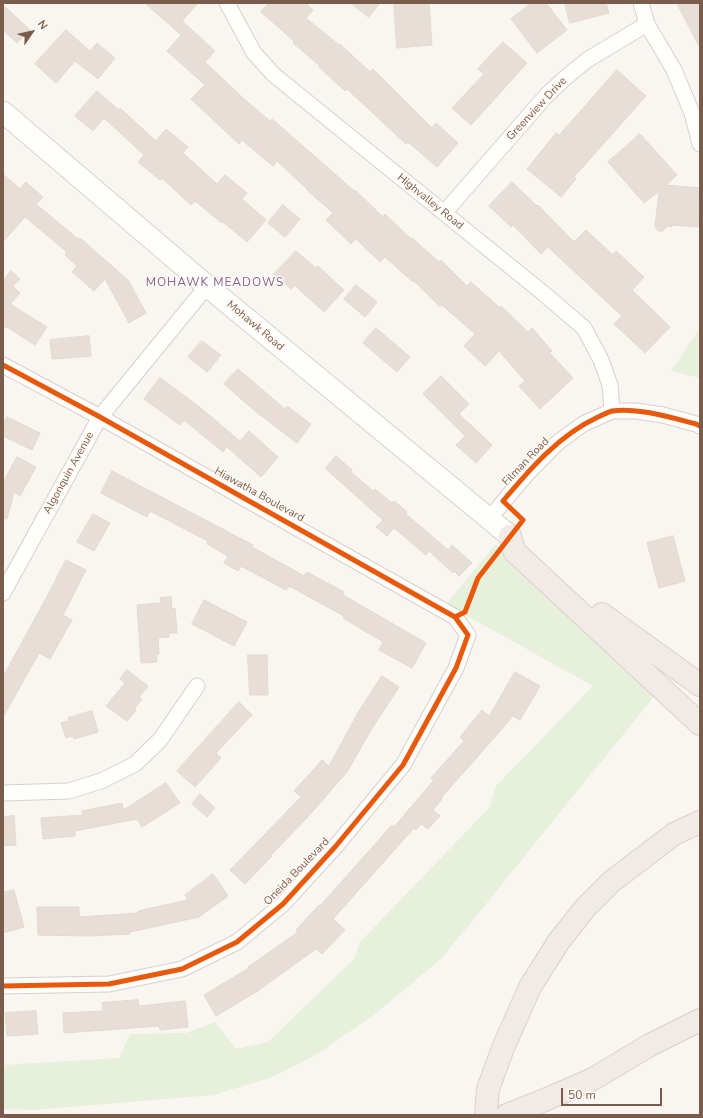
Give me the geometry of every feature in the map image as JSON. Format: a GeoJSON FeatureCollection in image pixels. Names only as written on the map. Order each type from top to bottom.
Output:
{"type":"FeatureCollection","features":[{"type":"Feature","properties":{"kind":"highway"},"geometry":{"type":"LineString","coordinates":[[510,536],[523,542],[602,614],[700,708]]}},
{"type":"Feature","properties":{"kind":"highway"},"geometry":{"type":"LineString","coordinates":[[510,536],[514,551],[700,724]]}},
{"type":"Feature","properties":{"kind":"highway"},"geometry":{"type":"LineString","coordinates":[[602,614],[700,685]]}},
{"type":"Feature","properties":{"kind":"highway"},"geometry":{"type":"LineString","coordinates":[[486,1115],[488,1089],[503,1048],[530,987],[560,941],[586,907],[611,882],[674,834],[700,822]]}},
{"type":"Feature","properties":{"kind":"highway"},"geometry":{"type":"LineString","coordinates":[[507,1115],[593,1079],[650,1045],[700,1020]]}},
{"type":"Feature","properties":{"kind":"main road","name":"Mohawk Road"},"geometry":{"type":"LineString","coordinates":[[3,112],[207,286],[510,536]]}},
{"type":"Feature","properties":{"kind":"street","name":"Highvalley Road"},"geometry":{"type":"LineString","coordinates":[[227,3],[254,53],[274,75],[584,328],[601,360],[610,385],[612,411]]}},
{"type":"Feature","properties":{"kind":"street"},"geometry":{"type":"LineString","coordinates":[[641,3],[647,24],[674,70],[692,114],[700,144]]}},
{"type":"Feature","properties":{"kind":"street","name":"Greenview Drive"},"geometry":{"type":"LineString","coordinates":[[444,213],[545,97],[564,78],[587,60],[647,24]]}},
{"type":"Feature","properties":{"kind":"street","name":"Algonquin Avenue"},"geometry":{"type":"LineString","coordinates":[[3,593],[7,575],[100,417],[207,286]]}},
{"type":"Feature","properties":{"kind":"street","name":"Hiawatha Boulevard"},"geometry":{"type":"LineString","coordinates":[[3,365],[100,417],[455,617],[468,635],[456,668]]}},
{"type":"Feature","properties":{"kind":"street","name":"Filman Road"},"geometry":{"type":"LineString","coordinates":[[489,519],[524,476],[556,444],[583,424],[612,411],[636,411],[663,415],[700,426]]}},
{"type":"Feature","properties":{"kind":"street","name":"Oneida Boulevard"},"geometry":{"type":"LineString","coordinates":[[3,986],[109,984],[182,969],[237,942],[283,904],[335,846],[403,765],[456,668]]}},
{"type":"Feature","properties":{"kind":"street"},"geometry":{"type":"LineString","coordinates":[[3,792],[69,791],[101,781],[135,764],[160,740],[197,686]]}},
{"type":"Feature","properties":{"kind":"green space"},"geometry":{"type":"Polygon","coordinates":[[[700,328],[700,378],[671,371],[700,328]]]}},
{"type":"Feature","properties":{"kind":"green space"},"geometry":{"type":"Polygon","coordinates":[[[496,544],[656,694],[442,958],[374,1015],[314,1056],[270,1078],[213,1095],[33,1110],[3,1109],[3,1065],[119,1058],[130,1034],[186,1033],[215,1022],[236,1049],[268,1042],[354,959],[360,942],[490,807],[496,786],[593,686],[446,604],[496,544]]]}},
{"type":"Feature","properties":{"kind":"building"},"geometry":{"type":"Polygon","coordinates":[[[145,3],[198,3],[182,21],[215,51],[205,62],[243,98],[270,121],[272,119],[354,191],[355,190],[383,217],[385,214],[411,239],[412,238],[439,262],[441,260],[467,286],[471,282],[500,308],[501,306],[528,332],[532,328],[552,351],[549,352],[573,378],[540,409],[519,386],[525,381],[499,351],[485,366],[464,346],[475,334],[442,305],[440,307],[414,281],[413,282],[385,257],[380,262],[356,239],[351,244],[326,220],[333,213],[277,161],[273,166],[242,140],[239,144],[191,99],[205,85],[167,51],[181,35],[145,3]]]}},
{"type":"Feature","properties":{"kind":"building"},"geometry":{"type":"Polygon","coordinates":[[[269,3],[306,3],[313,10],[306,18],[339,45],[340,44],[370,72],[373,69],[432,128],[436,123],[458,143],[437,167],[408,142],[406,144],[347,89],[345,91],[319,67],[320,66],[293,43],[294,41],[261,12],[269,3]]]}},
{"type":"Feature","properties":{"kind":"building"},"geometry":{"type":"Polygon","coordinates":[[[351,3],[380,3],[369,17],[351,3]]]}},
{"type":"Feature","properties":{"kind":"building"},"geometry":{"type":"Polygon","coordinates":[[[394,3],[429,3],[432,45],[397,48],[394,3]]]}},
{"type":"Feature","properties":{"kind":"building"},"geometry":{"type":"Polygon","coordinates":[[[532,3],[546,3],[567,30],[537,53],[511,19],[532,3]]]}},
{"type":"Feature","properties":{"kind":"building"},"geometry":{"type":"Polygon","coordinates":[[[565,3],[606,3],[609,13],[570,23],[565,3]]]}},
{"type":"Feature","properties":{"kind":"building"},"geometry":{"type":"Polygon","coordinates":[[[677,3],[700,3],[700,48],[677,3]]]}},
{"type":"Feature","properties":{"kind":"building"},"geometry":{"type":"Polygon","coordinates":[[[3,5],[30,30],[17,43],[3,30],[3,5]]]}},
{"type":"Feature","properties":{"kind":"building"},"geometry":{"type":"Polygon","coordinates":[[[66,30],[90,51],[97,43],[115,58],[98,79],[75,61],[56,83],[35,64],[66,30]]]}},
{"type":"Feature","properties":{"kind":"building"},"geometry":{"type":"Polygon","coordinates":[[[503,42],[527,63],[471,125],[452,108],[484,74],[478,69],[503,42]]]}},
{"type":"Feature","properties":{"kind":"building"},"geometry":{"type":"Polygon","coordinates":[[[617,70],[646,96],[574,177],[576,179],[561,197],[527,169],[556,133],[559,135],[617,70]]]}},
{"type":"Feature","properties":{"kind":"building"},"geometry":{"type":"Polygon","coordinates":[[[97,91],[119,110],[120,108],[156,141],[166,129],[188,147],[183,153],[217,184],[225,175],[247,193],[242,199],[266,220],[247,242],[195,201],[191,205],[162,178],[160,180],[138,162],[144,155],[104,118],[93,131],[75,116],[97,91]]]}},
{"type":"Feature","properties":{"kind":"building"},"geometry":{"type":"Polygon","coordinates":[[[640,134],[677,175],[666,185],[700,188],[698,227],[672,225],[672,227],[667,226],[663,231],[658,231],[655,227],[659,191],[644,203],[608,162],[640,134]]]}},
{"type":"Feature","properties":{"kind":"building"},"geometry":{"type":"Polygon","coordinates":[[[3,174],[20,189],[26,182],[43,197],[36,204],[78,239],[80,238],[128,280],[146,313],[129,323],[105,279],[94,291],[72,272],[77,266],[65,255],[67,252],[25,217],[3,242],[3,174]]]}},
{"type":"Feature","properties":{"kind":"building"},"geometry":{"type":"Polygon","coordinates":[[[512,182],[537,206],[538,205],[574,242],[586,230],[613,255],[616,251],[644,277],[632,290],[670,327],[645,353],[614,324],[622,316],[548,247],[541,254],[513,225],[511,227],[489,206],[512,182]]]}},
{"type":"Feature","properties":{"kind":"building"},"geometry":{"type":"Polygon","coordinates":[[[283,205],[300,219],[285,237],[268,223],[283,205]]]}},
{"type":"Feature","properties":{"kind":"building"},"geometry":{"type":"Polygon","coordinates":[[[296,251],[316,268],[318,266],[344,290],[324,312],[294,285],[291,289],[274,274],[296,251]]]}},
{"type":"Feature","properties":{"kind":"building"},"geometry":{"type":"Polygon","coordinates":[[[11,271],[20,279],[13,286],[20,293],[10,304],[47,327],[35,345],[7,327],[3,327],[3,278],[4,279],[11,271]]]}},
{"type":"Feature","properties":{"kind":"building"},"geometry":{"type":"Polygon","coordinates":[[[356,285],[377,302],[365,317],[344,299],[356,285]]]}},
{"type":"Feature","properties":{"kind":"building"},"geometry":{"type":"Polygon","coordinates":[[[376,328],[410,357],[397,372],[363,343],[376,328]]]}},
{"type":"Feature","properties":{"kind":"building"},"geometry":{"type":"Polygon","coordinates":[[[89,336],[91,356],[52,359],[50,340],[89,336]]]}},
{"type":"Feature","properties":{"kind":"building"},"geometry":{"type":"Polygon","coordinates":[[[202,341],[221,355],[207,372],[188,357],[202,341]]]}},
{"type":"Feature","properties":{"kind":"building"},"geometry":{"type":"Polygon","coordinates":[[[238,369],[285,409],[287,406],[311,424],[297,443],[255,411],[224,384],[238,369]]]}},
{"type":"Feature","properties":{"kind":"building"},"geometry":{"type":"Polygon","coordinates":[[[441,376],[469,404],[459,414],[492,445],[476,463],[456,445],[465,436],[423,394],[441,376]]]}},
{"type":"Feature","properties":{"kind":"building"},"geometry":{"type":"Polygon","coordinates":[[[160,378],[197,405],[240,441],[249,431],[278,457],[261,477],[227,447],[223,452],[184,420],[180,425],[144,399],[160,378]]]}},
{"type":"Feature","properties":{"kind":"building"},"geometry":{"type":"Polygon","coordinates":[[[7,417],[40,433],[32,450],[3,436],[3,425],[7,417]]]}},
{"type":"Feature","properties":{"kind":"building"},"geometry":{"type":"Polygon","coordinates":[[[336,456],[352,470],[351,472],[373,491],[375,489],[392,503],[394,501],[407,512],[406,514],[448,550],[452,545],[472,563],[459,576],[454,571],[453,573],[429,551],[426,555],[394,528],[387,536],[376,527],[383,520],[327,470],[328,469],[326,468],[336,456]]]}},
{"type":"Feature","properties":{"kind":"building"},"geometry":{"type":"Polygon","coordinates":[[[17,457],[36,467],[20,496],[14,492],[7,519],[3,519],[3,483],[17,457]]]}},
{"type":"Feature","properties":{"kind":"building"},"geometry":{"type":"Polygon","coordinates":[[[112,471],[253,545],[252,547],[304,576],[307,572],[344,592],[343,595],[426,643],[412,668],[379,650],[383,642],[343,618],[344,616],[289,586],[286,590],[241,566],[238,571],[224,563],[228,556],[207,544],[208,541],[150,511],[147,517],[101,493],[112,471]]]}},
{"type":"Feature","properties":{"kind":"building"},"geometry":{"type":"Polygon","coordinates":[[[93,514],[110,523],[94,551],[77,542],[93,514]]]}},
{"type":"Feature","properties":{"kind":"building"},"geometry":{"type":"Polygon","coordinates":[[[673,536],[685,581],[659,588],[647,543],[673,536]]]}},
{"type":"Feature","properties":{"kind":"building"},"geometry":{"type":"Polygon","coordinates":[[[66,560],[86,570],[63,615],[72,620],[50,659],[39,653],[3,717],[3,677],[66,560]]]}},
{"type":"Feature","properties":{"kind":"building"},"geometry":{"type":"Polygon","coordinates":[[[171,597],[172,609],[175,608],[177,633],[169,633],[169,637],[158,638],[159,654],[156,655],[157,662],[141,663],[137,605],[161,603],[160,598],[171,597]]]}},
{"type":"Feature","properties":{"kind":"building"},"geometry":{"type":"Polygon","coordinates":[[[204,600],[247,622],[234,646],[192,624],[204,600]]]}},
{"type":"Feature","properties":{"kind":"building"},"geometry":{"type":"Polygon","coordinates":[[[248,655],[267,655],[268,695],[250,695],[248,655]]]}},
{"type":"Feature","properties":{"kind":"building"},"geometry":{"type":"Polygon","coordinates":[[[127,670],[148,686],[139,697],[142,699],[134,709],[136,710],[127,721],[106,706],[125,683],[120,679],[127,670]]]}},
{"type":"Feature","properties":{"kind":"building"},"geometry":{"type":"Polygon","coordinates":[[[515,672],[540,686],[520,720],[513,716],[441,798],[442,799],[433,810],[440,816],[428,829],[421,824],[416,830],[414,828],[333,919],[345,930],[322,954],[316,949],[256,992],[216,1016],[204,995],[249,968],[248,967],[298,932],[296,930],[319,905],[320,906],[392,825],[394,827],[434,780],[431,778],[464,741],[460,737],[482,710],[489,716],[515,672]]]}},
{"type":"Feature","properties":{"kind":"building"},"geometry":{"type":"Polygon","coordinates":[[[382,676],[399,687],[371,730],[347,772],[306,819],[245,884],[230,870],[301,797],[294,791],[322,760],[329,766],[359,711],[382,676]]]}},
{"type":"Feature","properties":{"kind":"building"},"geometry":{"type":"Polygon","coordinates":[[[239,702],[252,715],[216,753],[221,758],[195,787],[177,771],[239,702]]]}},
{"type":"Feature","properties":{"kind":"building"},"geometry":{"type":"Polygon","coordinates":[[[92,711],[98,732],[74,739],[73,736],[66,738],[61,723],[69,721],[68,718],[92,711]]]}},
{"type":"Feature","properties":{"kind":"building"},"geometry":{"type":"Polygon","coordinates":[[[166,783],[180,803],[142,827],[137,819],[75,831],[75,836],[43,839],[41,818],[83,815],[82,811],[122,803],[123,810],[166,783]]]}},
{"type":"Feature","properties":{"kind":"building"},"geometry":{"type":"Polygon","coordinates":[[[200,794],[215,808],[207,817],[192,804],[200,794]]]}},
{"type":"Feature","properties":{"kind":"building"},"geometry":{"type":"Polygon","coordinates":[[[14,816],[16,845],[3,846],[3,817],[14,816]]]}},
{"type":"Feature","properties":{"kind":"building"},"geometry":{"type":"Polygon","coordinates":[[[213,874],[228,896],[199,917],[130,932],[130,934],[89,936],[38,935],[37,907],[79,907],[79,917],[139,913],[138,911],[188,900],[185,895],[213,874]]]}},
{"type":"Feature","properties":{"kind":"building"},"geometry":{"type":"Polygon","coordinates":[[[14,890],[24,927],[3,933],[3,893],[14,890]]]}},
{"type":"Feature","properties":{"kind":"building"},"geometry":{"type":"Polygon","coordinates":[[[138,1000],[139,1006],[185,1001],[188,1027],[160,1030],[159,1026],[64,1033],[63,1013],[103,1011],[102,1003],[138,1000]]]}},
{"type":"Feature","properties":{"kind":"building"},"geometry":{"type":"Polygon","coordinates":[[[36,1011],[38,1034],[7,1036],[5,1013],[36,1011]]]}},
{"type":"Feature","properties":{"kind":"cycle path"},"geometry":{"type":"LineString","coordinates":[[3,365],[100,417],[455,617],[468,635],[456,668],[403,765],[335,847],[283,904],[237,942],[182,969],[109,984],[3,986]]}},
{"type":"Feature","properties":{"kind":"cycle path"},"geometry":{"type":"LineString","coordinates":[[455,617],[465,612],[478,578],[523,520],[503,501],[535,465],[570,433],[584,424],[607,413],[622,410],[632,410],[666,416],[700,426]]}},
{"type":"Feature","properties":{"kind":"district","name":"MOHAWK MEADOWS"},"geometry":{"type":"Point","coordinates":[215,283]}}]}
